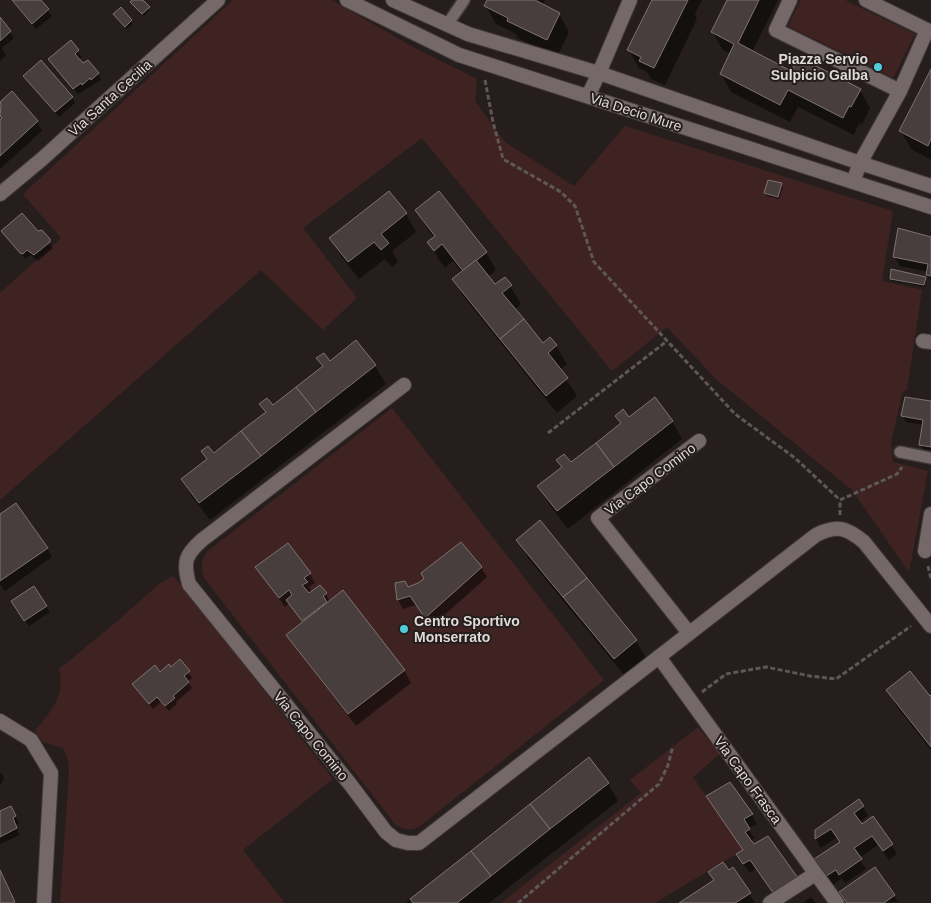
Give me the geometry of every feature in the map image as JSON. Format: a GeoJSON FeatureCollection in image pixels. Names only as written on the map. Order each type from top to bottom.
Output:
{"type":"FeatureCollection","features":[{"type":"Feature","properties":{"kind":"street","name":"Via Santa Cecilia"},"geometry":{"type":"LineString","coordinates":[[0,194],[218,0]]}},
{"type":"Feature","properties":{"kind":"street","name":"Via Decio Mure"},"geometry":{"type":"LineString","coordinates":[[347,0],[460,55],[931,207]]}},
{"type":"Feature","properties":{"kind":"street","name":"Via Decio Mure"},"geometry":{"type":"LineString","coordinates":[[393,0],[468,34],[599,73],[931,186]]}},
{"type":"Feature","properties":{"kind":"street"},"geometry":{"type":"LineString","coordinates":[[588,96],[630,0]]}},
{"type":"Feature","properties":{"kind":"street"},"geometry":{"type":"LineString","coordinates":[[790,0],[776,30],[900,91]]}},
{"type":"Feature","properties":{"kind":"street"},"geometry":{"type":"LineString","coordinates":[[853,182],[860,163],[900,91],[928,30],[866,0]]}},
{"type":"Feature","properties":{"kind":"street","name":"Via Capo Comino"},"geometry":{"type":"LineString","coordinates":[[404,385],[202,540],[186,558],[185,571],[189,584],[350,784],[386,832],[396,840],[420,843],[816,535],[829,529],[841,528]]}},
{"type":"Feature","properties":{"kind":"street","name":"Via Capo Comino"},"geometry":{"type":"LineString","coordinates":[[689,633],[598,518],[699,441]]}},
{"type":"Feature","properties":{"kind":"street"},"geometry":{"type":"LineString","coordinates":[[925,551],[931,514]]}},
{"type":"Feature","properties":{"kind":"street"},"geometry":{"type":"LineString","coordinates":[[841,528],[854,533],[864,542],[928,621]]}},
{"type":"Feature","properties":{"kind":"street","name":"Via Capo Frasca"},"geometry":{"type":"LineString","coordinates":[[659,657],[836,903]]}},
{"type":"Feature","properties":{"kind":"street"},"geometry":{"type":"LineString","coordinates":[[0,720],[31,740],[51,773],[44,903]]}},
{"type":"Feature","properties":{"kind":"street"},"geometry":{"type":"LineString","coordinates":[[770,903],[815,874]]}},
{"type":"Feature","properties":{"kind":"lane"},"geometry":{"type":"LineString","coordinates":[[447,25],[464,0]]}},
{"type":"Feature","properties":{"kind":"lane"},"geometry":{"type":"LineString","coordinates":[[905,453],[931,458]]}},
{"type":"Feature","properties":{"kind":"path"},"geometry":{"type":"LineString","coordinates":[[482,62],[493,122],[503,159],[561,192],[574,206],[594,262],[735,414],[795,458],[840,500],[841,528]]}},
{"type":"Feature","properties":{"kind":"path"},"geometry":{"type":"LineString","coordinates":[[548,433],[668,342]]}},
{"type":"Feature","properties":{"kind":"path"},"geometry":{"type":"LineString","coordinates":[[840,500],[897,474],[905,453]]}},
{"type":"Feature","properties":{"kind":"path"},"geometry":{"type":"LineString","coordinates":[[690,700],[726,674],[766,667],[836,679],[928,621]]}},
{"type":"Feature","properties":{"kind":"path"},"geometry":{"type":"LineString","coordinates":[[518,903],[659,784],[668,765],[673,746]]}},
{"type":"Feature","properties":{"kind":"shaded area"},"geometry":{"type":"Polygon","coordinates":[[[233,0],[331,0],[415,48],[477,79],[475,101],[505,142],[574,186],[625,126],[893,211],[882,281],[922,290],[907,390],[903,391],[891,442],[893,462],[928,471],[909,572],[852,490],[717,380],[667,327],[612,371],[422,138],[303,228],[357,298],[323,330],[261,270],[0,500],[0,293],[61,238],[23,194],[233,0]]]}},
{"type":"Feature","properties":{"kind":"shaded area"},"geometry":{"type":"Polygon","coordinates":[[[801,0],[845,0],[915,34],[893,78],[788,26],[801,0]]]}},
{"type":"Feature","properties":{"kind":"shaded area","name":"Centro Sportivo Monserrato"},"geometry":{"type":"Polygon","coordinates":[[[392,408],[604,680],[419,827],[413,829],[404,829],[395,824],[204,578],[202,567],[204,557],[209,550],[392,408]]]}},
{"type":"Feature","properties":{"kind":"shaded area"},"geometry":{"type":"Polygon","coordinates":[[[173,576],[333,779],[243,850],[285,903],[60,903],[69,774],[68,760],[63,748],[43,742],[35,731],[55,703],[61,679],[59,669],[159,584],[173,576]]]}},
{"type":"Feature","properties":{"kind":"shaded area"},"geometry":{"type":"Polygon","coordinates":[[[698,727],[720,754],[693,777],[743,850],[655,903],[501,903],[641,793],[630,780],[698,727]]]}},
{"type":"Feature","properties":{"kind":"building"},"geometry":{"type":"Polygon","coordinates":[[[12,0],[41,0],[49,9],[32,24],[12,0]]]}},
{"type":"Feature","properties":{"kind":"building"},"geometry":{"type":"Polygon","coordinates":[[[132,0],[143,0],[150,7],[142,14],[130,2],[132,0]]]}},
{"type":"Feature","properties":{"kind":"building"},"geometry":{"type":"Polygon","coordinates":[[[487,0],[535,0],[560,13],[547,40],[507,21],[508,18],[484,6],[487,0]]]}},
{"type":"Feature","properties":{"kind":"building"},"geometry":{"type":"Polygon","coordinates":[[[652,0],[688,0],[654,68],[639,61],[641,57],[627,50],[652,0]]]}},
{"type":"Feature","properties":{"kind":"building"},"geometry":{"type":"Polygon","coordinates":[[[727,0],[759,0],[738,43],[791,71],[799,57],[861,89],[843,118],[788,90],[780,105],[720,74],[734,44],[711,32],[727,0]]]}},
{"type":"Feature","properties":{"kind":"building"},"geometry":{"type":"Polygon","coordinates":[[[121,7],[132,20],[125,27],[113,14],[121,7]]]}},
{"type":"Feature","properties":{"kind":"building"},"geometry":{"type":"Polygon","coordinates":[[[0,17],[11,31],[0,41],[0,17]]]}},
{"type":"Feature","properties":{"kind":"building"},"geometry":{"type":"Polygon","coordinates":[[[71,40],[79,50],[75,54],[83,63],[88,60],[99,73],[91,80],[90,78],[82,85],[81,83],[73,89],[48,59],[71,40]]]}},
{"type":"Feature","properties":{"kind":"building"},"geometry":{"type":"Polygon","coordinates":[[[41,60],[73,97],[55,112],[23,76],[41,60]]]}},
{"type":"Feature","properties":{"kind":"building"},"geometry":{"type":"Polygon","coordinates":[[[931,69],[931,139],[928,146],[899,131],[931,69]]]}},
{"type":"Feature","properties":{"kind":"building"},"geometry":{"type":"Polygon","coordinates":[[[12,91],[38,121],[0,156],[0,120],[2,118],[0,116],[0,102],[12,91]]]}},
{"type":"Feature","properties":{"kind":"building"},"geometry":{"type":"Polygon","coordinates":[[[768,180],[782,183],[778,197],[764,193],[768,180]]]}},
{"type":"Feature","properties":{"kind":"building"},"geometry":{"type":"Polygon","coordinates":[[[389,191],[407,213],[381,234],[389,243],[381,250],[374,242],[348,262],[329,238],[389,191]]]}},
{"type":"Feature","properties":{"kind":"building"},"geometry":{"type":"Polygon","coordinates":[[[439,191],[487,252],[463,271],[442,244],[434,251],[427,242],[435,236],[415,210],[439,191]]]}},
{"type":"Feature","properties":{"kind":"building"},"geometry":{"type":"Polygon","coordinates":[[[22,213],[38,231],[42,230],[50,239],[50,242],[34,255],[27,250],[23,254],[20,253],[1,231],[22,213]]]}},
{"type":"Feature","properties":{"kind":"building"},"geometry":{"type":"Polygon","coordinates":[[[898,228],[931,237],[931,276],[926,275],[928,264],[893,257],[898,228]]]}},
{"type":"Feature","properties":{"kind":"building"},"geometry":{"type":"Polygon","coordinates":[[[476,260],[495,284],[505,277],[512,285],[502,293],[524,319],[500,339],[452,279],[476,260]]]}},
{"type":"Feature","properties":{"kind":"building"},"geometry":{"type":"Polygon","coordinates":[[[891,269],[926,277],[924,285],[890,279],[891,269]]]}},
{"type":"Feature","properties":{"kind":"building"},"geometry":{"type":"Polygon","coordinates":[[[524,319],[543,343],[550,337],[557,345],[548,353],[568,378],[546,396],[500,339],[524,319]]]}},
{"type":"Feature","properties":{"kind":"building"},"geometry":{"type":"Polygon","coordinates":[[[356,340],[376,365],[316,412],[296,387],[323,366],[316,358],[324,353],[330,361],[356,340]]]}},
{"type":"Feature","properties":{"kind":"building"},"geometry":{"type":"Polygon","coordinates":[[[296,387],[316,412],[261,456],[241,431],[266,412],[259,404],[267,398],[273,405],[296,387]]]}},
{"type":"Feature","properties":{"kind":"building"},"geometry":{"type":"Polygon","coordinates":[[[655,397],[673,421],[614,467],[596,443],[621,423],[615,416],[623,409],[629,417],[655,397]]]}},
{"type":"Feature","properties":{"kind":"building"},"geometry":{"type":"Polygon","coordinates":[[[905,397],[931,401],[931,447],[919,445],[923,420],[901,416],[905,397]]]}},
{"type":"Feature","properties":{"kind":"building"},"geometry":{"type":"Polygon","coordinates":[[[241,431],[261,456],[199,503],[181,479],[207,459],[201,451],[208,446],[214,453],[241,431]]]}},
{"type":"Feature","properties":{"kind":"building"},"geometry":{"type":"Polygon","coordinates":[[[596,443],[614,467],[557,511],[537,486],[562,467],[556,460],[564,454],[571,462],[596,443]]]}},
{"type":"Feature","properties":{"kind":"building"},"geometry":{"type":"Polygon","coordinates":[[[16,503],[48,548],[0,581],[0,514],[16,503]]]}},
{"type":"Feature","properties":{"kind":"building"},"geometry":{"type":"Polygon","coordinates":[[[540,520],[587,578],[563,597],[516,540],[540,520]]]}},
{"type":"Feature","properties":{"kind":"building"},"geometry":{"type":"Polygon","coordinates":[[[461,542],[482,567],[425,618],[410,596],[397,600],[395,583],[405,581],[408,587],[418,583],[424,579],[421,573],[461,542]]]}},
{"type":"Feature","properties":{"kind":"building"},"geometry":{"type":"Polygon","coordinates":[[[288,543],[311,573],[304,578],[308,582],[302,585],[309,593],[320,585],[327,593],[323,596],[327,602],[302,621],[286,600],[292,595],[289,590],[279,598],[255,567],[288,543]]]}},
{"type":"Feature","properties":{"kind":"building"},"geometry":{"type":"Polygon","coordinates":[[[587,578],[637,640],[614,659],[563,597],[587,578]]]}},
{"type":"Feature","properties":{"kind":"building"},"geometry":{"type":"Polygon","coordinates":[[[34,586],[47,606],[24,621],[11,601],[34,586]]]}},
{"type":"Feature","properties":{"kind":"building"},"geometry":{"type":"Polygon","coordinates":[[[343,590],[405,670],[348,714],[286,635],[343,590]]]}},
{"type":"Feature","properties":{"kind":"building"},"geometry":{"type":"Polygon","coordinates":[[[180,659],[190,671],[184,676],[189,682],[165,706],[157,697],[149,704],[132,684],[155,665],[160,672],[169,664],[171,667],[180,659]]]}},
{"type":"Feature","properties":{"kind":"building"},"geometry":{"type":"Polygon","coordinates":[[[910,671],[931,695],[931,747],[886,690],[910,671]]]}},
{"type":"Feature","properties":{"kind":"building"},"geometry":{"type":"Polygon","coordinates":[[[589,757],[609,783],[550,829],[530,804],[589,757]]]}},
{"type":"Feature","properties":{"kind":"building"},"geometry":{"type":"Polygon","coordinates":[[[730,782],[753,814],[744,819],[750,829],[745,832],[754,844],[768,836],[798,878],[774,894],[750,860],[743,864],[736,854],[743,850],[706,796],[730,782]]]}},
{"type":"Feature","properties":{"kind":"building"},"geometry":{"type":"Polygon","coordinates":[[[859,799],[864,806],[854,813],[862,824],[873,816],[893,844],[883,851],[872,836],[854,848],[862,859],[839,875],[836,870],[826,876],[814,859],[840,842],[831,829],[815,839],[815,830],[859,799]]]}},
{"type":"Feature","properties":{"kind":"building"},"geometry":{"type":"Polygon","coordinates":[[[530,804],[550,829],[491,876],[471,851],[530,804]]]}},
{"type":"Feature","properties":{"kind":"building"},"geometry":{"type":"Polygon","coordinates":[[[11,806],[16,816],[13,818],[17,828],[0,837],[0,811],[11,806]]]}},
{"type":"Feature","properties":{"kind":"building"},"geometry":{"type":"Polygon","coordinates":[[[471,851],[491,876],[457,903],[413,903],[410,899],[471,851]]]}},
{"type":"Feature","properties":{"kind":"building"},"geometry":{"type":"Polygon","coordinates":[[[723,862],[729,870],[733,867],[751,893],[735,903],[679,903],[714,880],[708,872],[723,862]]]}},
{"type":"Feature","properties":{"kind":"building"},"geometry":{"type":"Polygon","coordinates":[[[875,867],[895,895],[884,903],[847,903],[839,892],[875,867]]]}},
{"type":"Feature","properties":{"kind":"building"},"geometry":{"type":"Polygon","coordinates":[[[0,870],[15,902],[0,903],[0,870]]]}},
{"type":"Feature","properties":{"kind":"place","name":"Piazza Servio Sulpicio Galba"},"geometry":{"type":"Point","coordinates":[878,67]}},
{"type":"Feature","properties":{"kind":"place","name":"Centro Sportivo Monserrato"},"geometry":{"type":"Point","coordinates":[404,629]}}]}
